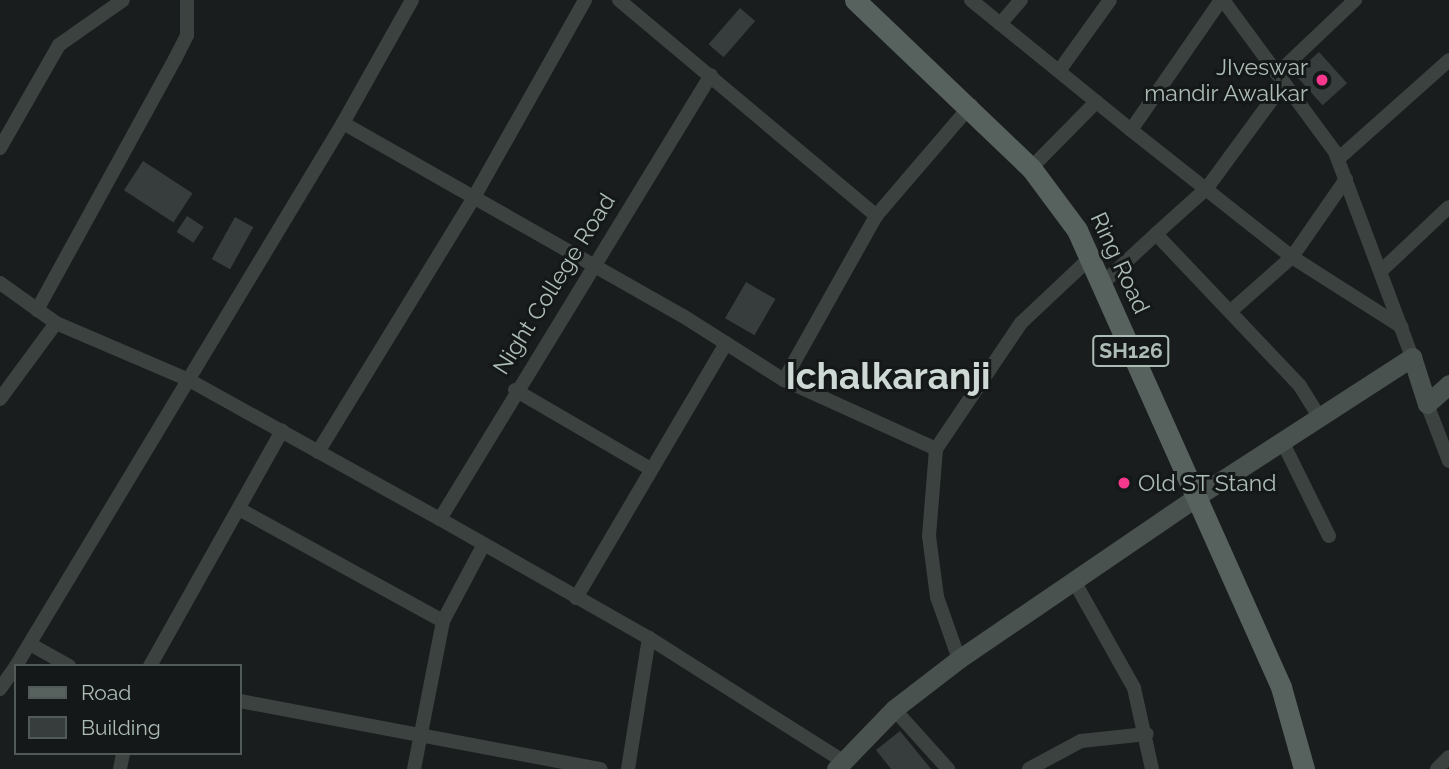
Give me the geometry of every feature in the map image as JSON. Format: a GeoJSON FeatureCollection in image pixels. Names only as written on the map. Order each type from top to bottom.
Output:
{"type":"FeatureCollection","features":[{"type":"Feature","properties":{"kind":"main road","name":"Ring Road"},"geometry":{"type":"LineString","coordinates":[[861,2],[971,105],[1031,168],[1062,206],[1103,283],[1148,392],[1199,495],[1281,687],[1304,769]]}},
{"type":"Feature","properties":{"kind":"street"},"geometry":{"type":"LineString","coordinates":[[0,148],[58,45],[123,0]]}},
{"type":"Feature","properties":{"kind":"street"},"geometry":{"type":"LineString","coordinates":[[37,310],[181,47],[189,18],[187,0]]}},
{"type":"Feature","properties":{"kind":"street"},"geometry":{"type":"LineString","coordinates":[[318,452],[473,200],[585,0]]}},
{"type":"Feature","properties":{"kind":"street"},"geometry":{"type":"LineString","coordinates":[[619,0],[876,216]]}},
{"type":"Feature","properties":{"kind":"street"},"geometry":{"type":"LineString","coordinates":[[971,0],[1131,131],[1292,257],[1402,327]]}},
{"type":"Feature","properties":{"kind":"street"},"geometry":{"type":"LineString","coordinates":[[1000,24],[1021,0]]}},
{"type":"Feature","properties":{"kind":"street"},"geometry":{"type":"LineString","coordinates":[[1059,71],[1110,0]]}},
{"type":"Feature","properties":{"kind":"street"},"geometry":{"type":"LineString","coordinates":[[1131,131],[1222,0],[1338,159],[1402,327],[1449,461]]}},
{"type":"Feature","properties":{"kind":"street"},"geometry":{"type":"LineString","coordinates":[[1103,283],[1207,188],[1280,78],[1355,0]]}},
{"type":"Feature","properties":{"kind":"street"},"geometry":{"type":"LineString","coordinates":[[17,664],[343,123],[406,2]]}},
{"type":"Feature","properties":{"kind":"street"},"geometry":{"type":"LineString","coordinates":[[1338,159],[1449,60]]}},
{"type":"Feature","properties":{"kind":"street","name":"Night College Road"},"geometry":{"type":"LineString","coordinates":[[440,519],[515,390],[711,75]]}},
{"type":"Feature","properties":{"kind":"street"},"geometry":{"type":"LineString","coordinates":[[1031,168],[1096,102]]}},
{"type":"Feature","properties":{"kind":"street"},"geometry":{"type":"LineString","coordinates":[[784,380],[876,216],[971,105]]}},
{"type":"Feature","properties":{"kind":"street"},"geometry":{"type":"LineString","coordinates":[[343,123],[726,343],[784,380],[936,449]]}},
{"type":"Feature","properties":{"kind":"street"},"geometry":{"type":"LineString","coordinates":[[1232,310],[1292,257],[1346,179]]}},
{"type":"Feature","properties":{"kind":"street"},"geometry":{"type":"LineString","coordinates":[[1381,271],[1449,207]]}},
{"type":"Feature","properties":{"kind":"street"},"geometry":{"type":"LineString","coordinates":[[1156,234],[1232,310],[1300,386],[1319,417]]}},
{"type":"Feature","properties":{"kind":"street"},"geometry":{"type":"LineString","coordinates":[[959,659],[937,597],[929,536],[936,449],[1021,323],[1090,258]]}},
{"type":"Feature","properties":{"kind":"street"},"geometry":{"type":"LineString","coordinates":[[0,283],[55,323],[189,380],[649,638],[840,765],[894,709],[959,659],[1199,495],[1412,357]]}},
{"type":"Feature","properties":{"kind":"street"},"geometry":{"type":"LineString","coordinates":[[0,399],[55,323]]}},
{"type":"Feature","properties":{"kind":"street"},"geometry":{"type":"LineString","coordinates":[[576,598],[726,343]]}},
{"type":"Feature","properties":{"kind":"street"},"geometry":{"type":"LineString","coordinates":[[1427,404],[1449,384]]}},
{"type":"Feature","properties":{"kind":"street"},"geometry":{"type":"LineString","coordinates":[[515,390],[651,469]]}},
{"type":"Feature","properties":{"kind":"street"},"geometry":{"type":"LineString","coordinates":[[151,664],[282,431]]}},
{"type":"Feature","properties":{"kind":"street"},"geometry":{"type":"LineString","coordinates":[[1282,441],[1329,536]]}},
{"type":"Feature","properties":{"kind":"street"},"geometry":{"type":"LineString","coordinates":[[239,509],[443,621]]}},
{"type":"Feature","properties":{"kind":"street"},"geometry":{"type":"LineString","coordinates":[[414,769],[443,621],[484,544]]}},
{"type":"Feature","properties":{"kind":"street"},"geometry":{"type":"LineString","coordinates":[[1074,581],[1134,688],[1147,734],[1152,769]]}},
{"type":"Feature","properties":{"kind":"street"},"geometry":{"type":"LineString","coordinates":[[628,769],[649,638]]}},
{"type":"Feature","properties":{"kind":"street"},"geometry":{"type":"LineString","coordinates":[[30,644],[65,664]]}},
{"type":"Feature","properties":{"kind":"street"},"geometry":{"type":"LineString","coordinates":[[0,690],[14,669]]}},
{"type":"Feature","properties":{"kind":"street"},"geometry":{"type":"LineString","coordinates":[[242,701],[419,735],[550,764],[601,769]]}},
{"type":"Feature","properties":{"kind":"street"},"geometry":{"type":"LineString","coordinates":[[894,709],[948,769]]}},
{"type":"Feature","properties":{"kind":"street"},"geometry":{"type":"LineString","coordinates":[[1029,769],[1081,741],[1147,734]]}},
{"type":"Feature","properties":{"kind":"street"},"geometry":{"type":"LineString","coordinates":[[1437,769],[1449,757]]}},
{"type":"Feature","properties":{"kind":"building"},"geometry":{"type":"Polygon","coordinates":[[[740,8],[755,21],[724,57],[709,44],[740,8]]]}},
{"type":"Feature","properties":{"kind":"building","name":"JIveswar mandir Awalkar"},"geometry":{"type":"Polygon","coordinates":[[[1319,52],[1347,83],[1323,105],[1294,74],[1319,52]]]}},
{"type":"Feature","properties":{"kind":"building"},"geometry":{"type":"Polygon","coordinates":[[[143,161],[192,193],[173,222],[124,190],[143,161]]]}},
{"type":"Feature","properties":{"kind":"building"},"geometry":{"type":"Polygon","coordinates":[[[187,216],[204,227],[193,243],[177,232],[187,216]]]}},
{"type":"Feature","properties":{"kind":"building"},"geometry":{"type":"Polygon","coordinates":[[[235,217],[253,227],[230,269],[212,259],[235,217]]]}},
{"type":"Feature","properties":{"kind":"building"},"geometry":{"type":"Polygon","coordinates":[[[746,282],[775,299],[754,335],[725,318],[746,282]]]}},
{"type":"Feature","properties":{"kind":"building"},"geometry":{"type":"Polygon","coordinates":[[[900,731],[931,769],[891,769],[876,750],[900,731]]]}},
{"type":"Feature","properties":{"kind":"place","name":"JIveswar mandir Awalkar"},"geometry":{"type":"Point","coordinates":[1322,80]}},
{"type":"Feature","properties":{"kind":"place","name":"Old ST Stand"},"geometry":{"type":"Point","coordinates":[1124,483]}},
{"type":"Feature","properties":{"kind":"district","name":"Ichalkaranji"},"geometry":{"type":"Point","coordinates":[888,376]}}]}
